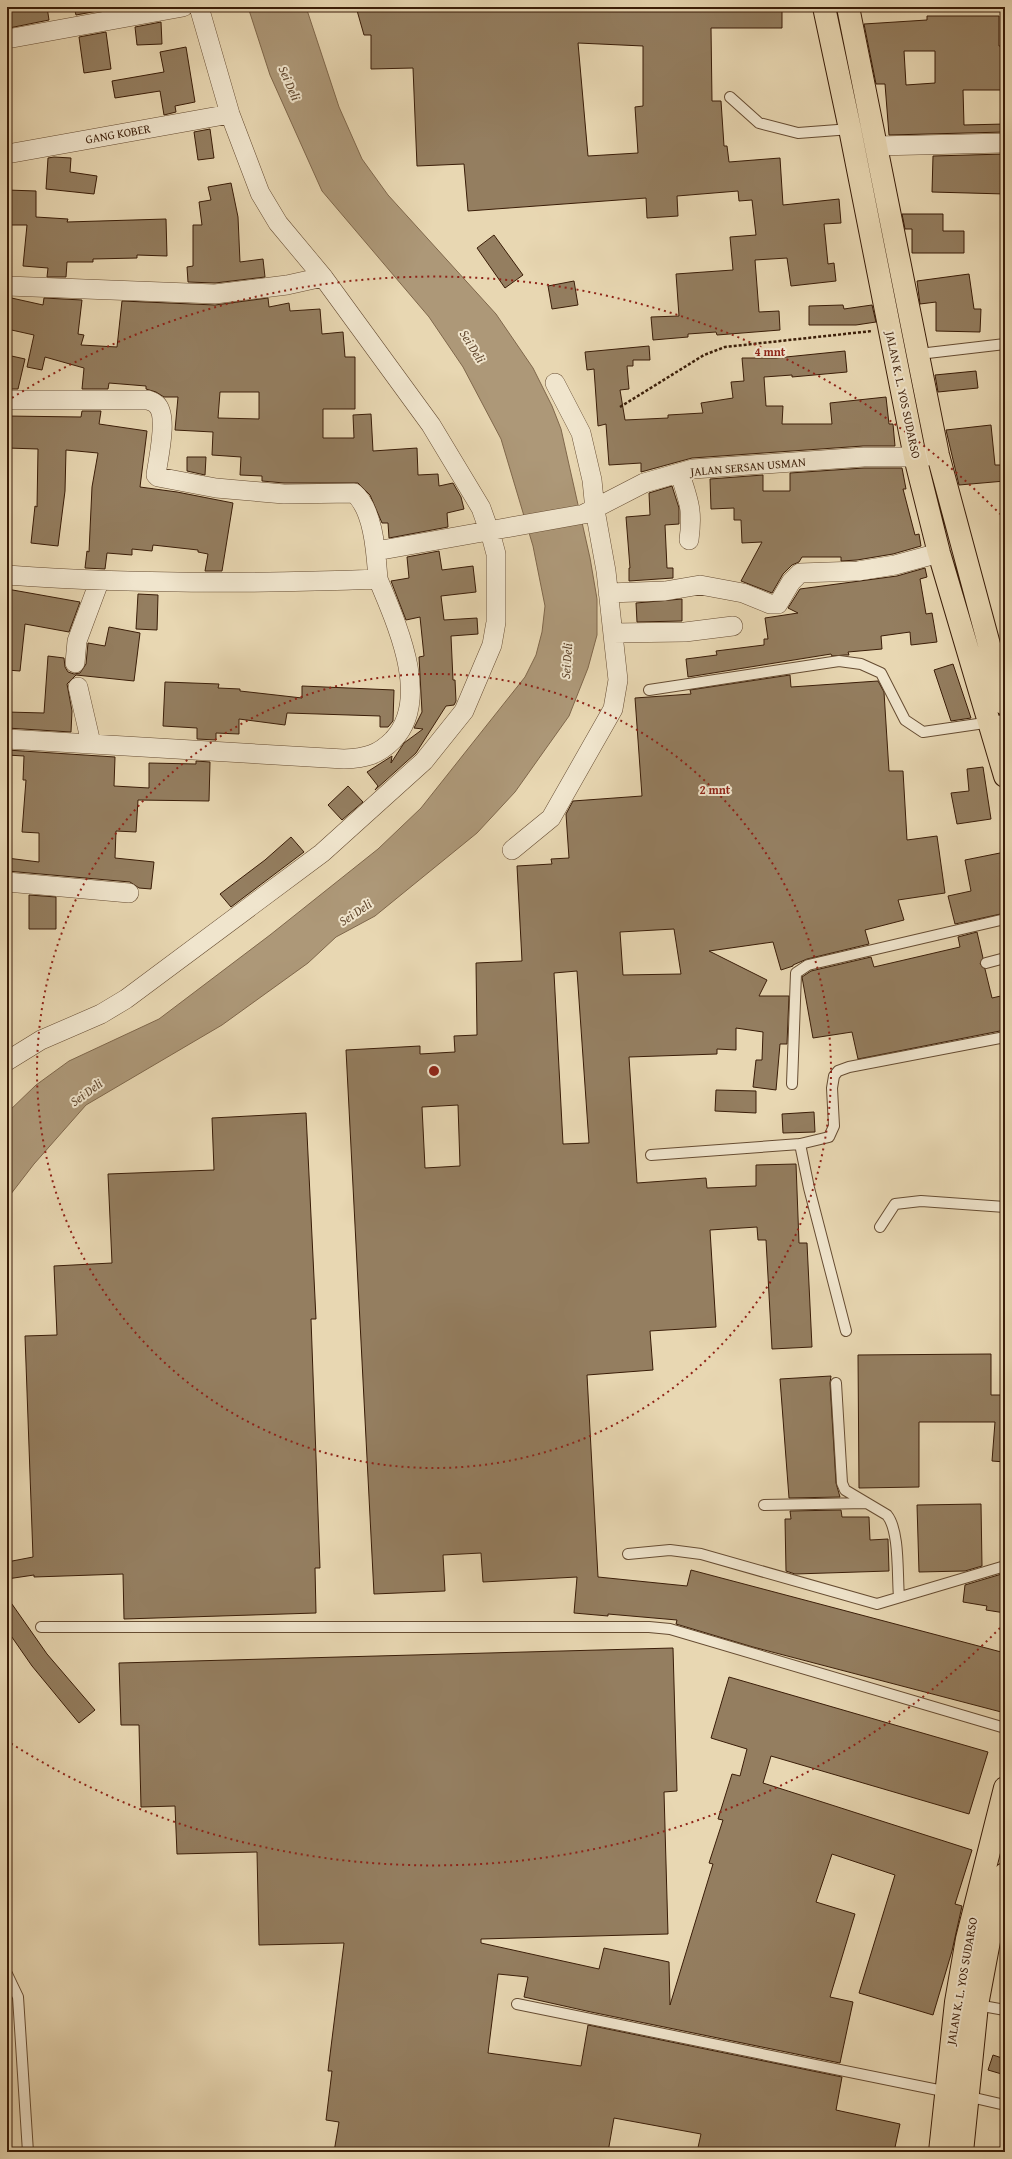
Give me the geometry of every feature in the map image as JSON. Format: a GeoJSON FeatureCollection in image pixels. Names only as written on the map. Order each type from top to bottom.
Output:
{"type":"FeatureCollection","features":[{"type":"Feature","properties":{"kind":"highway","name":"JALAN K. L. YOS SUDARSO"},"geometry":{"type":"LineString","coordinates":[[824,7],[850,129],[915,457],[939,553],[997,722],[1005,776]]}},
{"type":"Feature","properties":{"kind":"highway","name":"JALAN K. L. YOS SUDARSO"},"geometry":{"type":"LineString","coordinates":[[848,7],[919,354],[938,455],[1005,704]]}},
{"type":"Feature","properties":{"kind":"highway","name":"JALAN K. L. YOS SUDARSO"},"geometry":{"type":"LineString","coordinates":[[940,2152],[956,2002],[967,1939],[1005,1788]]}},
{"type":"Feature","properties":{"kind":"highway","name":"JALAN K. L. YOS SUDARSO"},"geometry":{"type":"LineString","coordinates":[[962,2152],[977,2005],[990,1936],[1005,1874]]}},
{"type":"Feature","properties":{"kind":"street"},"geometry":{"type":"LineString","coordinates":[[7,39],[183,7]]}},
{"type":"Feature","properties":{"kind":"street"},"geometry":{"type":"LineString","coordinates":[[7,1061],[41,1040],[101,1014],[166,971],[322,853],[424,761],[464,710],[492,645],[496,622],[496,554],[481,508],[431,425],[323,277],[278,223],[260,193],[230,114],[200,7]]}},
{"type":"Feature","properties":{"kind":"street","name":"GANG KOBER"},"geometry":{"type":"LineString","coordinates":[[7,154],[230,114]]}},
{"type":"Feature","properties":{"kind":"street"},"geometry":{"type":"LineString","coordinates":[[874,137],[1005,143]]}},
{"type":"Feature","properties":{"kind":"street"},"geometry":{"type":"LineString","coordinates":[[7,286],[215,294],[287,285],[323,277]]}},
{"type":"Feature","properties":{"kind":"street"},"geometry":{"type":"LineString","coordinates":[[512,850],[551,818],[613,709],[618,680],[601,538],[590,512],[592,480],[581,433],[555,383]]}},
{"type":"Feature","properties":{"kind":"street"},"geometry":{"type":"LineString","coordinates":[[7,400],[148,400],[156,404],[162,416],[162,430],[156,475],[158,477],[216,488],[284,494],[354,493],[360,499],[366,511],[376,551],[378,579],[392,612],[405,652],[411,704],[407,721],[398,734],[384,750],[375,755],[364,758],[344,759],[7,739]]}},
{"type":"Feature","properties":{"kind":"street","name":"JALAN SERSAN USMAN"},"geometry":{"type":"LineString","coordinates":[[376,551],[590,512],[644,483],[680,474],[693,469],[856,458],[938,455]]}},
{"type":"Feature","properties":{"kind":"street"},"geometry":{"type":"LineString","coordinates":[[680,474],[692,517],[689,540]]}},
{"type":"Feature","properties":{"kind":"street"},"geometry":{"type":"LineString","coordinates":[[608,593],[665,591],[700,585],[743,593],[770,604],[778,604],[791,582],[800,573],[858,572],[895,565],[939,553]]}},
{"type":"Feature","properties":{"kind":"street"},"geometry":{"type":"LineString","coordinates":[[7,575],[99,582],[253,582],[378,579]]}},
{"type":"Feature","properties":{"kind":"street"},"geometry":{"type":"LineString","coordinates":[[75,663],[77,641],[99,582]]}},
{"type":"Feature","properties":{"kind":"street"},"geometry":{"type":"LineString","coordinates":[[613,633],[685,632],[733,626]]}},
{"type":"Feature","properties":{"kind":"street"},"geometry":{"type":"LineString","coordinates":[[78,688],[91,743]]}},
{"type":"Feature","properties":{"kind":"street"},"geometry":{"type":"LineString","coordinates":[[7,882],[129,893]]}},
{"type":"Feature","properties":{"kind":"lane"},"geometry":{"type":"LineString","coordinates":[[730,97],[759,123],[798,133],[850,129],[874,137]]}},
{"type":"Feature","properties":{"kind":"lane"},"geometry":{"type":"LineString","coordinates":[[919,354],[1005,344]]}},
{"type":"Feature","properties":{"kind":"lane"},"geometry":{"type":"LineString","coordinates":[[649,690],[839,661],[861,664],[881,674],[905,720],[922,732],[997,722]]}},
{"type":"Feature","properties":{"kind":"lane"},"geometry":{"type":"LineString","coordinates":[[792,1084],[796,973],[808,965],[1005,919]]}},
{"type":"Feature","properties":{"kind":"lane"},"geometry":{"type":"LineString","coordinates":[[986,963],[1005,958]]}},
{"type":"Feature","properties":{"kind":"lane"},"geometry":{"type":"LineString","coordinates":[[651,1154],[800,1144],[829,1137],[834,1126],[832,1088],[834,1076],[838,1071],[849,1067],[1005,1037]]}},
{"type":"Feature","properties":{"kind":"lane"},"geometry":{"type":"LineString","coordinates":[[800,1144],[809,1188],[846,1331]]}},
{"type":"Feature","properties":{"kind":"lane"},"geometry":{"type":"LineString","coordinates":[[880,1227],[895,1204],[921,1201],[1005,1207]]}},
{"type":"Feature","properties":{"kind":"lane"},"geometry":{"type":"LineString","coordinates":[[836,1383],[842,1483],[845,1490],[890,1518],[894,1530],[899,1598]]}},
{"type":"Feature","properties":{"kind":"lane"},"geometry":{"type":"LineString","coordinates":[[764,1505],[866,1503]]}},
{"type":"Feature","properties":{"kind":"lane"},"geometry":{"type":"LineString","coordinates":[[628,1554],[670,1550],[701,1554],[861,1601],[877,1604],[1005,1566]]}},
{"type":"Feature","properties":{"kind":"lane"},"geometry":{"type":"LineString","coordinates":[[41,1627],[670,1629],[1005,1728]]}},
{"type":"Feature","properties":{"kind":"lane"},"geometry":{"type":"LineString","coordinates":[[7,1974],[18,1997],[28,2152]]}},
{"type":"Feature","properties":{"kind":"lane"},"geometry":{"type":"LineString","coordinates":[[517,2004],[946,2091],[1005,2105]]}},
{"type":"Feature","properties":{"kind":"lane"},"geometry":{"type":"LineString","coordinates":[[977,2005],[1005,2010]]}},
{"type":"Feature","properties":{"kind":"path"},"geometry":{"type":"LineString","coordinates":[[620,407],[704,355],[725,347],[890,329]]}},
{"type":"Feature","properties":{"kind":"water","name":"Sei Deli"},"geometry":{"type":"Polygon","coordinates":[[[248,7],[306,7],[339,107],[362,159],[388,195],[496,314],[533,368],[552,406],[561,429],[590,558],[597,599],[597,635],[588,668],[569,716],[515,792],[477,833],[375,916],[336,937],[308,963],[222,1025],[86,1105],[34,1164],[7,1199],[7,1113],[36,1085],[69,1061],[159,1019],[270,935],[378,849],[421,808],[525,677],[536,655],[542,632],[545,606],[533,546],[501,439],[463,367],[429,317],[322,191],[270,75],[248,7]]]}},
{"type":"Feature","properties":{"kind":"building"},"geometry":{"type":"Polygon","coordinates":[[[21,7],[47,7],[49,20],[9,28],[7,10],[21,7]]]}},
{"type":"Feature","properties":{"kind":"building"},"geometry":{"type":"Polygon","coordinates":[[[74,7],[102,7],[103,10],[76,15],[74,7]]]}},
{"type":"Feature","properties":{"kind":"building"},"geometry":{"type":"Polygon","coordinates":[[[356,7],[782,7],[782,28],[711,28],[712,101],[721,101],[724,146],[727,146],[729,162],[780,158],[783,205],[839,199],[841,223],[824,224],[828,264],[834,263],[836,281],[791,286],[787,258],[755,260],[759,312],[779,311],[780,330],[717,335],[716,332],[688,334],[688,337],[653,340],[651,317],[679,316],[676,274],[733,270],[730,237],[756,235],[752,200],[739,201],[738,191],[677,196],[678,216],[647,218],[646,198],[468,211],[464,164],[417,166],[413,68],[371,69],[371,35],[364,35],[356,7]],[[578,43],[588,156],[638,153],[635,107],[643,106],[643,46],[578,43]]]}},
{"type":"Feature","properties":{"kind":"building"},"geometry":{"type":"Polygon","coordinates":[[[927,16],[999,16],[999,46],[1005,46],[1005,90],[963,90],[964,125],[1005,124],[1005,132],[889,135],[885,84],[876,84],[864,24],[927,20],[927,16]],[[904,51],[906,85],[935,83],[935,51],[904,51]]]}},
{"type":"Feature","properties":{"kind":"building"},"geometry":{"type":"Polygon","coordinates":[[[161,22],[162,44],[137,45],[135,27],[161,22]]]}},
{"type":"Feature","properties":{"kind":"building"},"geometry":{"type":"Polygon","coordinates":[[[106,32],[111,69],[84,73],[79,37],[106,32]]]}},
{"type":"Feature","properties":{"kind":"building"},"geometry":{"type":"Polygon","coordinates":[[[186,47],[195,102],[175,106],[176,112],[164,115],[160,91],[115,98],[112,81],[164,72],[160,52],[186,47]]]}},
{"type":"Feature","properties":{"kind":"building"},"geometry":{"type":"Polygon","coordinates":[[[210,129],[214,158],[198,160],[194,132],[210,129]]]}},
{"type":"Feature","properties":{"kind":"building"},"geometry":{"type":"Polygon","coordinates":[[[1005,154],[1005,194],[932,192],[933,156],[1005,154]]]}},
{"type":"Feature","properties":{"kind":"building"},"geometry":{"type":"Polygon","coordinates":[[[48,158],[71,158],[70,172],[97,176],[94,194],[46,189],[48,158]]]}},
{"type":"Feature","properties":{"kind":"building"},"geometry":{"type":"Polygon","coordinates":[[[231,183],[238,217],[240,262],[263,259],[265,277],[215,283],[188,282],[187,267],[193,266],[193,225],[202,225],[199,202],[211,200],[208,187],[231,183]]]}},
{"type":"Feature","properties":{"kind":"building"},"geometry":{"type":"Polygon","coordinates":[[[7,190],[36,191],[36,217],[68,219],[67,222],[166,219],[167,256],[137,255],[137,258],[93,259],[93,262],[67,262],[66,277],[47,277],[48,268],[23,266],[27,225],[7,225],[7,190]]]}},
{"type":"Feature","properties":{"kind":"building"},"geometry":{"type":"Polygon","coordinates":[[[902,214],[943,214],[943,231],[964,231],[964,253],[912,253],[912,229],[905,229],[902,214]]]}},
{"type":"Feature","properties":{"kind":"building"},"geometry":{"type":"Polygon","coordinates":[[[494,235],[523,275],[505,288],[477,248],[494,235]]]}},
{"type":"Feature","properties":{"kind":"building"},"geometry":{"type":"Polygon","coordinates":[[[969,274],[974,309],[981,309],[980,332],[936,331],[936,302],[920,304],[917,281],[969,274]]]}},
{"type":"Feature","properties":{"kind":"building"},"geometry":{"type":"Polygon","coordinates":[[[574,281],[578,305],[552,309],[548,286],[574,281]]]}},
{"type":"Feature","properties":{"kind":"building"},"geometry":{"type":"Polygon","coordinates":[[[7,297],[43,305],[44,298],[82,300],[78,334],[84,335],[81,345],[117,347],[122,301],[215,305],[268,298],[269,307],[289,303],[290,311],[320,309],[322,334],[343,332],[345,357],[355,357],[355,409],[323,409],[323,438],[354,438],[353,415],[371,414],[373,451],[417,448],[418,475],[438,474],[439,486],[453,483],[461,497],[464,509],[447,513],[448,527],[389,538],[388,523],[382,523],[370,495],[358,483],[284,483],[262,481],[262,476],[240,475],[241,457],[212,455],[213,432],[175,430],[178,397],[164,397],[156,392],[146,389],[146,386],[109,383],[108,389],[82,389],[84,368],[45,357],[42,370],[27,367],[34,335],[7,329],[7,297]],[[220,392],[218,418],[259,419],[259,392],[220,392]]]}},
{"type":"Feature","properties":{"kind":"building"},"geometry":{"type":"Polygon","coordinates":[[[843,305],[844,309],[872,305],[876,322],[856,325],[809,325],[809,306],[843,305]]]}},
{"type":"Feature","properties":{"kind":"building"},"geometry":{"type":"Polygon","coordinates":[[[649,346],[650,360],[633,360],[633,366],[627,366],[629,389],[620,390],[625,420],[668,418],[668,415],[703,413],[701,403],[733,398],[731,382],[744,381],[742,358],[776,358],[845,351],[847,372],[792,377],[792,375],[764,377],[766,406],[783,406],[782,424],[832,424],[830,403],[886,397],[889,424],[893,424],[895,446],[863,446],[692,458],[641,472],[641,463],[609,465],[606,424],[598,426],[594,369],[587,370],[585,352],[649,346]]]}},
{"type":"Feature","properties":{"kind":"building"},"geometry":{"type":"Polygon","coordinates":[[[7,355],[25,359],[18,389],[7,389],[7,355]]]}},
{"type":"Feature","properties":{"kind":"building"},"geometry":{"type":"Polygon","coordinates":[[[976,371],[978,388],[938,392],[935,375],[976,371]]]}},
{"type":"Feature","properties":{"kind":"building"},"geometry":{"type":"Polygon","coordinates":[[[82,411],[101,411],[99,424],[147,431],[140,487],[177,492],[233,503],[222,571],[205,571],[208,554],[198,552],[198,550],[153,545],[152,551],[132,549],[132,555],[107,553],[105,569],[85,568],[87,551],[89,552],[92,487],[98,453],[66,450],[65,491],[58,546],[31,543],[35,506],[37,507],[38,449],[7,448],[7,416],[81,417],[82,411]]]}},
{"type":"Feature","properties":{"kind":"building"},"geometry":{"type":"Polygon","coordinates":[[[991,425],[995,465],[1005,465],[1005,481],[959,485],[946,430],[991,425]]]}},
{"type":"Feature","properties":{"kind":"building"},"geometry":{"type":"Polygon","coordinates":[[[187,457],[206,457],[205,475],[187,471],[187,457]]]}},
{"type":"Feature","properties":{"kind":"building"},"geometry":{"type":"Polygon","coordinates":[[[864,468],[902,468],[906,489],[903,489],[915,535],[919,534],[921,546],[893,554],[857,560],[841,561],[841,557],[802,557],[799,562],[792,565],[783,574],[772,593],[741,581],[762,542],[742,543],[741,520],[734,520],[734,508],[711,509],[710,479],[763,475],[763,491],[790,491],[790,473],[864,468]]]}},
{"type":"Feature","properties":{"kind":"building"},"geometry":{"type":"Polygon","coordinates":[[[672,486],[679,508],[679,524],[665,525],[667,568],[673,568],[673,578],[629,581],[630,568],[626,517],[650,515],[649,493],[672,486]]]}},
{"type":"Feature","properties":{"kind":"building"},"geometry":{"type":"Polygon","coordinates":[[[439,551],[442,570],[473,566],[476,592],[441,596],[444,620],[477,618],[478,634],[451,636],[453,680],[455,680],[456,701],[454,705],[446,706],[416,753],[375,790],[378,786],[367,772],[392,756],[391,763],[404,743],[423,729],[414,728],[422,712],[419,657],[424,656],[420,617],[406,620],[391,581],[409,578],[407,557],[439,551]]]}},
{"type":"Feature","properties":{"kind":"building"},"geometry":{"type":"Polygon","coordinates":[[[925,568],[927,577],[920,579],[926,614],[932,613],[937,642],[911,645],[910,632],[881,636],[882,649],[848,652],[849,655],[832,656],[831,654],[688,677],[686,659],[717,655],[716,651],[764,645],[764,639],[768,639],[765,618],[798,613],[788,608],[800,589],[897,576],[925,568]]]}},
{"type":"Feature","properties":{"kind":"building"},"geometry":{"type":"Polygon","coordinates":[[[7,589],[80,602],[69,632],[25,624],[20,671],[7,670],[7,589]]]}},
{"type":"Feature","properties":{"kind":"building"},"geometry":{"type":"Polygon","coordinates":[[[138,594],[158,595],[157,630],[136,629],[138,594]]]}},
{"type":"Feature","properties":{"kind":"building"},"geometry":{"type":"Polygon","coordinates":[[[682,599],[682,621],[637,622],[636,603],[682,599]]]}},
{"type":"Feature","properties":{"kind":"building"},"geometry":{"type":"Polygon","coordinates":[[[109,627],[140,633],[134,681],[76,675],[67,684],[72,711],[71,732],[7,728],[7,712],[44,713],[48,656],[64,658],[65,667],[68,672],[74,674],[80,673],[86,664],[88,643],[105,646],[109,627]]]}},
{"type":"Feature","properties":{"kind":"building"},"geometry":{"type":"Polygon","coordinates":[[[953,664],[971,718],[951,721],[934,670],[953,664]]]}},
{"type":"Feature","properties":{"kind":"building"},"geometry":{"type":"Polygon","coordinates":[[[790,675],[791,687],[878,681],[884,692],[889,771],[903,771],[907,840],[937,836],[945,893],[898,900],[904,920],[865,930],[869,944],[807,959],[781,970],[773,942],[709,951],[767,980],[759,996],[789,996],[787,1044],[780,1044],[776,1090],[753,1087],[756,1060],[762,1060],[763,1032],[736,1028],[736,1050],[717,1049],[717,1054],[629,1057],[637,1183],[706,1178],[707,1188],[756,1186],[756,1165],[796,1164],[799,1243],[807,1243],[812,1347],[772,1349],[766,1240],[758,1240],[757,1227],[710,1230],[716,1327],[650,1331],[653,1370],[587,1375],[598,1577],[687,1586],[691,1570],[1005,1653],[1005,1713],[753,1647],[676,1624],[677,1620],[608,1614],[608,1616],[574,1613],[577,1577],[483,1582],[481,1553],[443,1555],[445,1591],[374,1594],[346,1050],[420,1046],[420,1054],[455,1052],[454,1036],[477,1035],[476,963],[522,961],[517,866],[552,864],[551,859],[569,858],[566,814],[573,801],[642,796],[635,698],[691,694],[690,690],[790,675]],[[674,929],[620,932],[623,975],[681,974],[674,929]],[[577,971],[554,973],[563,1144],[589,1143],[577,971]],[[458,1105],[422,1107],[425,1168],[460,1166],[458,1105]]]}},
{"type":"Feature","properties":{"kind":"building"},"geometry":{"type":"Polygon","coordinates":[[[165,682],[219,684],[218,688],[240,689],[240,691],[302,698],[302,686],[394,690],[393,721],[388,727],[380,727],[380,716],[287,713],[285,725],[239,719],[239,734],[216,733],[216,740],[197,739],[197,728],[163,726],[165,682]]]}},
{"type":"Feature","properties":{"kind":"building"},"geometry":{"type":"Polygon","coordinates":[[[7,750],[115,757],[114,786],[149,788],[149,763],[196,764],[196,761],[210,762],[209,801],[138,800],[136,832],[116,831],[115,858],[154,862],[151,889],[139,888],[130,882],[7,871],[7,858],[39,862],[39,833],[22,832],[26,780],[23,780],[24,756],[7,755],[7,750]]]}},
{"type":"Feature","properties":{"kind":"building"},"geometry":{"type":"Polygon","coordinates":[[[983,767],[991,819],[957,824],[951,793],[969,791],[967,769],[983,767]]]}},
{"type":"Feature","properties":{"kind":"building"},"geometry":{"type":"Polygon","coordinates":[[[348,786],[363,802],[342,820],[328,805],[348,786]]]}},
{"type":"Feature","properties":{"kind":"building"},"geometry":{"type":"Polygon","coordinates":[[[291,837],[304,852],[231,907],[220,894],[265,860],[291,837]]]}},
{"type":"Feature","properties":{"kind":"building"},"geometry":{"type":"Polygon","coordinates":[[[1005,852],[1005,913],[955,924],[948,896],[971,891],[965,860],[1005,852]]]}},
{"type":"Feature","properties":{"kind":"building"},"geometry":{"type":"Polygon","coordinates":[[[29,895],[56,897],[56,929],[29,929],[29,895]]]}},
{"type":"Feature","properties":{"kind":"building"},"geometry":{"type":"Polygon","coordinates":[[[977,932],[983,958],[980,964],[985,969],[992,998],[1005,995],[1005,1030],[858,1059],[852,1032],[813,1038],[802,977],[811,971],[871,957],[874,967],[960,947],[958,937],[977,932]]]}},
{"type":"Feature","properties":{"kind":"building"},"geometry":{"type":"Polygon","coordinates":[[[716,1090],[756,1091],[756,1113],[715,1111],[716,1090]]]}},
{"type":"Feature","properties":{"kind":"building"},"geometry":{"type":"Polygon","coordinates":[[[814,1112],[815,1132],[783,1133],[782,1114],[814,1112]]]}},
{"type":"Feature","properties":{"kind":"building"},"geometry":{"type":"Polygon","coordinates":[[[306,1113],[316,1319],[311,1319],[320,1568],[315,1568],[316,1613],[124,1619],[123,1574],[34,1577],[34,1575],[7,1579],[7,1562],[33,1557],[25,1336],[57,1335],[54,1266],[112,1263],[108,1174],[214,1170],[212,1118],[306,1113]]]}},
{"type":"Feature","properties":{"kind":"building"},"geometry":{"type":"Polygon","coordinates":[[[991,1354],[991,1395],[1005,1395],[1005,1462],[992,1461],[995,1422],[919,1422],[919,1487],[859,1488],[858,1355],[991,1354]]]}},
{"type":"Feature","properties":{"kind":"building"},"geometry":{"type":"Polygon","coordinates":[[[831,1376],[830,1383],[836,1483],[840,1497],[789,1498],[780,1379],[831,1376]]]}},
{"type":"Feature","properties":{"kind":"building"},"geometry":{"type":"Polygon","coordinates":[[[981,1504],[982,1566],[965,1571],[919,1572],[917,1505],[981,1504]]]}},
{"type":"Feature","properties":{"kind":"building"},"geometry":{"type":"Polygon","coordinates":[[[841,1510],[842,1517],[869,1517],[870,1540],[888,1539],[889,1571],[795,1574],[786,1571],[785,1519],[791,1519],[790,1511],[841,1510]]]}},
{"type":"Feature","properties":{"kind":"building"},"geometry":{"type":"Polygon","coordinates":[[[1005,1573],[1005,1613],[986,1610],[987,1606],[963,1602],[965,1585],[1005,1573]]]}},
{"type":"Feature","properties":{"kind":"building"},"geometry":{"type":"Polygon","coordinates":[[[7,1597],[47,1654],[95,1710],[79,1723],[32,1666],[7,1630],[7,1597]]]}},
{"type":"Feature","properties":{"kind":"building"},"geometry":{"type":"Polygon","coordinates":[[[673,1648],[677,1791],[664,1792],[668,1934],[481,1939],[481,1943],[599,1969],[604,1948],[669,1962],[670,2005],[713,1864],[709,1863],[723,1820],[718,1819],[732,1774],[740,1776],[747,1749],[711,1738],[729,1677],[988,1752],[969,1814],[771,1756],[763,1783],[972,1850],[955,1904],[962,1906],[952,1951],[933,2015],[859,1993],[895,1875],[832,1854],[816,1902],[855,1914],[830,1997],[853,2002],[840,2063],[524,1997],[528,1977],[498,1974],[488,2053],[581,2066],[588,2025],[842,2077],[836,2110],[900,2124],[894,2152],[697,2152],[701,2134],[614,2118],[608,2152],[334,2152],[339,2122],[326,2120],[332,2071],[328,2071],[344,1943],[259,1945],[257,1852],[177,1854],[175,1806],[141,1807],[139,1725],[121,1725],[119,1663],[673,1648]]]}},
{"type":"Feature","properties":{"kind":"building"},"geometry":{"type":"Polygon","coordinates":[[[993,2055],[1005,2059],[1005,2075],[988,2070],[993,2055]]]}}]}
